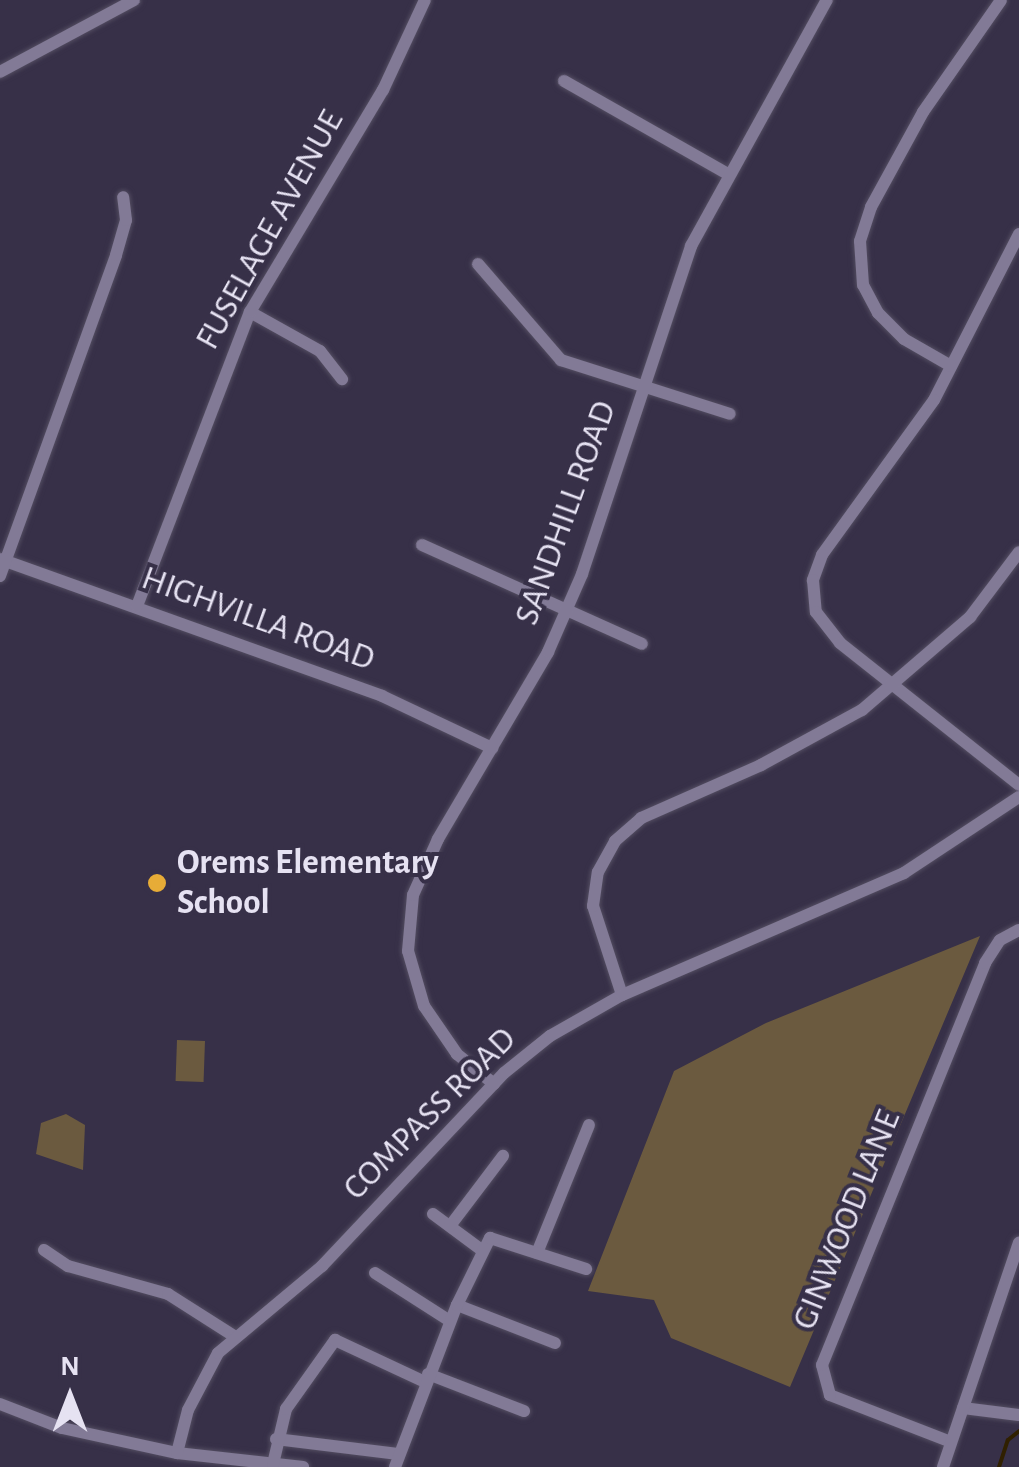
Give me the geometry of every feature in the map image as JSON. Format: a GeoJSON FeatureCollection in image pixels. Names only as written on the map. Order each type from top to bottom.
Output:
{"type":"FeatureCollection","features":[{"type":"Feature","properties":{"kind":"street"},"geometry":{"type":"LineString","coordinates":[[0,72],[134,0]]}},
{"type":"Feature","properties":{"kind":"street","name":"FUSELAGE AVENUE"},"geometry":{"type":"LineString","coordinates":[[137,606],[250,312],[383,90],[425,0]]}},
{"type":"Feature","properties":{"kind":"street","name":"SANDHILL ROAD"},"geometry":{"type":"LineString","coordinates":[[494,1084],[457,1054],[424,1006],[409,961],[407,924],[423,868],[566,610],[691,246],[827,0]]}},
{"type":"Feature","properties":{"kind":"street"},"geometry":{"type":"LineString","coordinates":[[951,366],[904,339],[878,313],[864,285],[860,240],[871,207],[924,112],[1002,0]]}},
{"type":"Feature","properties":{"kind":"street"},"geometry":{"type":"LineString","coordinates":[[564,80],[728,174]]}},
{"type":"Feature","properties":{"kind":"street"},"geometry":{"type":"LineString","coordinates":[[0,576],[116,256],[126,220],[123,197]]}},
{"type":"Feature","properties":{"kind":"street"},"geometry":{"type":"LineString","coordinates":[[1019,234],[951,366],[897,456],[822,556],[812,580],[824,625],[894,686],[1019,784]]}},
{"type":"Feature","properties":{"kind":"street"},"geometry":{"type":"LineString","coordinates":[[478,264],[549,352],[642,388],[730,414]]}},
{"type":"Feature","properties":{"kind":"street"},"geometry":{"type":"LineString","coordinates":[[250,312],[320,350],[342,378]]}},
{"type":"Feature","properties":{"kind":"street"},"geometry":{"type":"LineString","coordinates":[[422,545],[642,644]]}},
{"type":"Feature","properties":{"kind":"street"},"geometry":{"type":"LineString","coordinates":[[622,996],[593,906],[598,872],[615,841],[642,818],[830,730],[894,686],[970,617],[1019,552]]}},
{"type":"Feature","properties":{"kind":"street","name":"HIGHVILLA ROAD"},"geometry":{"type":"LineString","coordinates":[[3,559],[382,696],[492,748]]}},
{"type":"Feature","properties":{"kind":"street","name":"COMPASS ROAD"},"geometry":{"type":"LineString","coordinates":[[177,1452],[197,1387],[234,1336],[322,1266],[494,1084],[562,1028],[622,996],[904,873],[1019,797]]}},
{"type":"Feature","properties":{"kind":"street","name":"GINWOOD LANE"},"geometry":{"type":"LineString","coordinates":[[951,1442],[830,1395],[822,1364],[991,950],[1019,930]]}},
{"type":"Feature","properties":{"kind":"street"},"geometry":{"type":"LineString","coordinates":[[537,1253],[589,1125]]}},
{"type":"Feature","properties":{"kind":"street"},"geometry":{"type":"LineString","coordinates":[[450,1226],[502,1156]]}},
{"type":"Feature","properties":{"kind":"street"},"geometry":{"type":"LineString","coordinates":[[434,1214],[483,1250]]}},
{"type":"Feature","properties":{"kind":"street"},"geometry":{"type":"LineString","coordinates":[[276,1439],[396,1461],[457,1304],[490,1238],[586,1269]]}},
{"type":"Feature","properties":{"kind":"street"},"geometry":{"type":"LineString","coordinates":[[943,1467],[1019,1242]]}},
{"type":"Feature","properties":{"kind":"street"},"geometry":{"type":"LineString","coordinates":[[44,1250],[68,1266],[168,1294],[234,1336]]}},
{"type":"Feature","properties":{"kind":"street"},"geometry":{"type":"LineString","coordinates":[[375,1273],[450,1321]]}},
{"type":"Feature","properties":{"kind":"street"},"geometry":{"type":"LineString","coordinates":[[457,1304],[555,1344]]}},
{"type":"Feature","properties":{"kind":"street"},"geometry":{"type":"LineString","coordinates":[[272,1464],[276,1439],[307,1374],[336,1340],[426,1378],[524,1411]]}},
{"type":"Feature","properties":{"kind":"street"},"geometry":{"type":"LineString","coordinates":[[0,1404],[62,1428],[177,1452],[303,1467]]}},
{"type":"Feature","properties":{"kind":"street"},"geometry":{"type":"LineString","coordinates":[[963,1408],[1019,1415]]}},
{"type":"Feature","properties":{"kind":"shaded area"},"geometry":{"type":"Polygon","coordinates":[[[980,936],[790,1387],[671,1338],[654,1300],[588,1291],[674,1071],[766,1023],[980,936]]]}},
{"type":"Feature","properties":{"kind":"shaded area"},"geometry":{"type":"Polygon","coordinates":[[[177,1040],[205,1041],[204,1082],[176,1081],[177,1040]]]}},
{"type":"Feature","properties":{"kind":"shaded area"},"geometry":{"type":"Polygon","coordinates":[[[66,1114],[85,1125],[83,1170],[36,1154],[41,1123],[66,1114]]]}},
{"type":"Feature","properties":{"kind":"waterway"},"geometry":{"type":"LineString","coordinates":[[999,1467],[1008,1440],[1019,1431]]}},
{"type":"Feature","properties":{"kind":"place","name":"Orems Elementary School"},"geometry":{"type":"Point","coordinates":[157,883]}}]}
